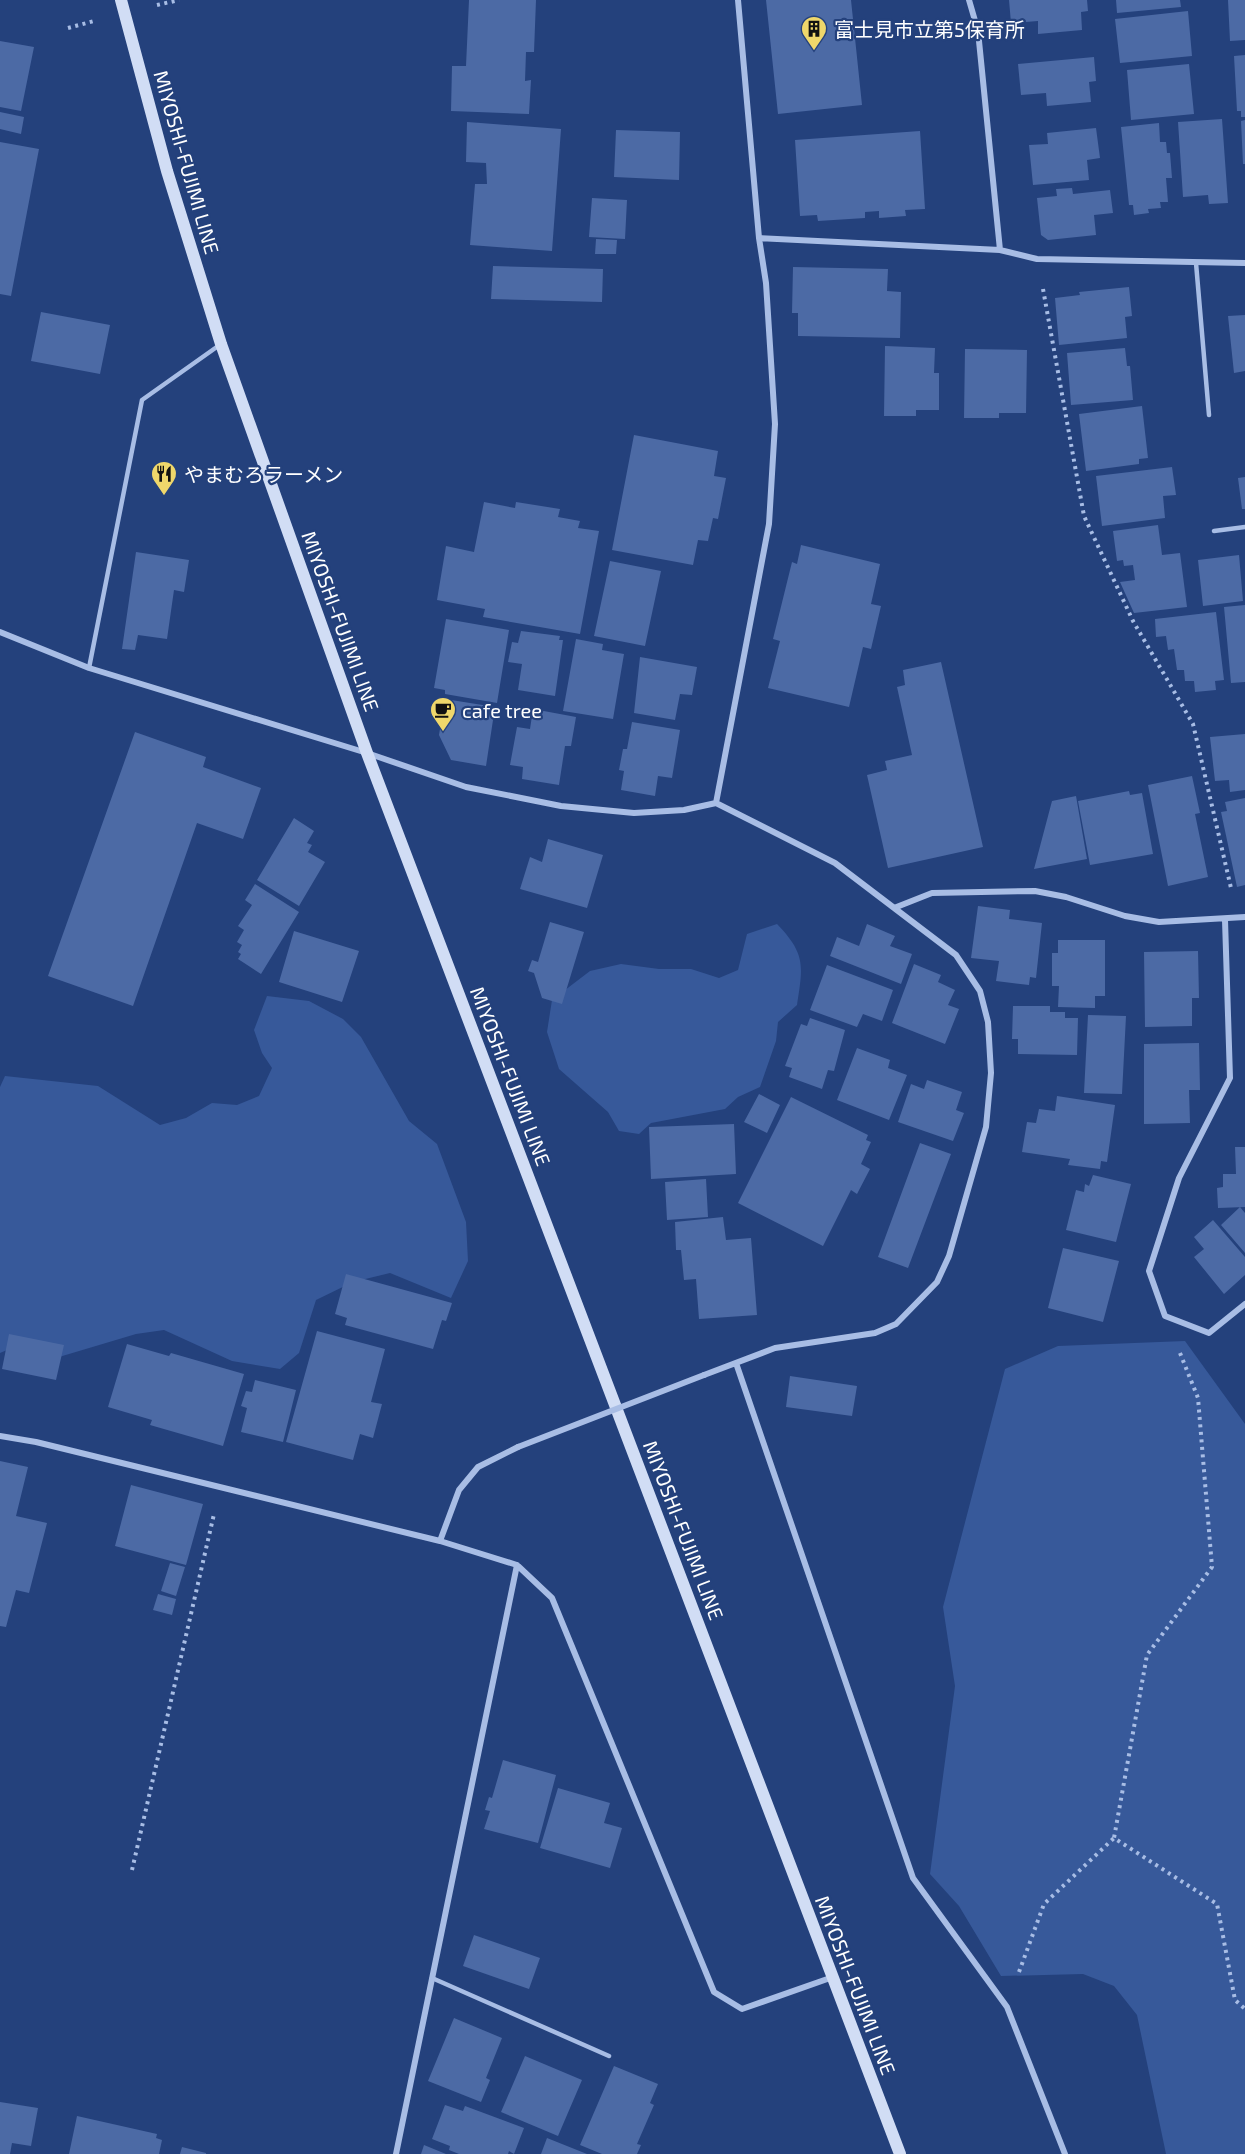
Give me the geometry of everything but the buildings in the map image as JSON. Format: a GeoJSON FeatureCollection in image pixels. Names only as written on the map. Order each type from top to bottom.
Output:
{"type":"FeatureCollection","features":[{"type":"Feature","properties":{"kind":"main road","name":"MIYOSHI-FUJIMI LINE"},"geometry":{"type":"LineString","coordinates":[[121,0],[167,171],[221,344],[367,753],[900,2154]]}},
{"type":"Feature","properties":{"kind":"street"},"geometry":{"type":"LineString","coordinates":[[716,803],[769,524],[775,424],[766,283],[759,238],[738,0]]}},
{"type":"Feature","properties":{"kind":"street"},"geometry":{"type":"LineString","coordinates":[[969,0],[978,32],[1000,250]]}},
{"type":"Feature","properties":{"kind":"street"},"geometry":{"type":"LineString","coordinates":[[759,238],[1000,250],[1037,259],[1245,263]]}},
{"type":"Feature","properties":{"kind":"street"},"geometry":{"type":"LineString","coordinates":[[0,632],[89,668],[367,753],[466,787],[561,806],[634,813],[684,810],[716,803],[835,863],[956,955],[980,991],[988,1022],[991,1073],[986,1127],[949,1256],[937,1282],[896,1324],[875,1333],[847,1339],[775,1348],[518,1448],[478,1467],[459,1490],[440,1541]]}},
{"type":"Feature","properties":{"kind":"street"},"geometry":{"type":"LineString","coordinates":[[894,908],[932,893],[1035,891],[1066,897],[1125,916],[1159,922],[1241,918]]}},
{"type":"Feature","properties":{"kind":"street"},"geometry":{"type":"LineString","coordinates":[[1225,920],[1230,1078],[1179,1178],[1149,1271],[1166,1316],[1209,1334],[1245,1304]]}},
{"type":"Feature","properties":{"kind":"street"},"geometry":{"type":"LineString","coordinates":[[736,1363],[913,1878],[1007,2007],[1065,2154]]}},
{"type":"Feature","properties":{"kind":"street"},"geometry":{"type":"LineString","coordinates":[[0,1436],[440,1541],[517,1565],[552,1598],[714,1992],[742,2009],[833,1977]]}},
{"type":"Feature","properties":{"kind":"street"},"geometry":{"type":"LineString","coordinates":[[396,2154],[517,1565]]}},
{"type":"Feature","properties":{"kind":"lane"},"geometry":{"type":"LineString","coordinates":[[1196,263],[1209,415]]}},
{"type":"Feature","properties":{"kind":"lane"},"geometry":{"type":"LineString","coordinates":[[89,668],[142,400],[221,344]]}},
{"type":"Feature","properties":{"kind":"lane"},"geometry":{"type":"LineString","coordinates":[[1214,531],[1245,527]]}},
{"type":"Feature","properties":{"kind":"lane"},"geometry":{"type":"LineString","coordinates":[[432,1978],[609,2056]]}},
{"type":"Feature","properties":{"kind":"path"},"geometry":{"type":"LineString","coordinates":[[1037,259],[1084,516],[1133,621],[1193,724],[1241,918]]}},
{"type":"Feature","properties":{"kind":"path"},"geometry":{"type":"LineString","coordinates":[[1007,2007],[1044,1904],[1114,1838],[1147,1654],[1212,1567],[1198,1398]]}},
{"type":"Feature","properties":{"kind":"path"},"geometry":{"type":"LineString","coordinates":[[132,1870],[220,1487]]}},
{"type":"Feature","properties":{"kind":"path"},"geometry":{"type":"LineString","coordinates":[[1114,1838],[1216,1904],[1235,2000],[1245,2009]]}},
{"type":"Feature","properties":{"kind":"shaded area"},"geometry":{"type":"Polygon","coordinates":[[[777,924],[798,953],[800,980],[797,1005],[778,1022],[776,1041],[760,1087],[738,1097],[725,1109],[651,1123],[639,1134],[619,1131],[608,1112],[559,1069],[547,1032],[552,1000],[590,971],[621,964],[659,969],[691,969],[719,978],[738,970],[747,934],[777,924]]]}},
{"type":"Feature","properties":{"kind":"shaded area"},"geometry":{"type":"Polygon","coordinates":[[[267,996],[309,1001],[343,1019],[361,1037],[409,1121],[437,1144],[466,1222],[468,1261],[451,1298],[390,1273],[353,1282],[316,1300],[299,1353],[280,1369],[232,1361],[164,1330],[136,1334],[59,1357],[28,1341],[0,1353],[0,1087],[5,1076],[98,1086],[160,1125],[186,1118],[212,1103],[237,1105],[259,1096],[272,1068],[262,1053],[254,1030],[267,996]]]}},
{"type":"Feature","properties":{"kind":"shaded area"},"geometry":{"type":"Polygon","coordinates":[[[1185,1341],[1245,1424],[1245,2154],[1166,2154],[1137,2015],[1114,1986],[1083,1974],[1001,1976],[959,1906],[930,1874],[955,1686],[943,1607],[1005,1369],[1058,1346],[1185,1341]]]}},
{"type":"Feature","properties":{"kind":"place","name":"富士見市立第5保育所"},"geometry":{"type":"Point","coordinates":[814,52]}},
{"type":"Feature","properties":{"kind":"place","name":"やまむろラーメン"},"geometry":{"type":"Point","coordinates":[164,497]}},
{"type":"Feature","properties":{"kind":"place","name":"cafe tree"},"geometry":{"type":"Point","coordinates":[443,733]}}]}
